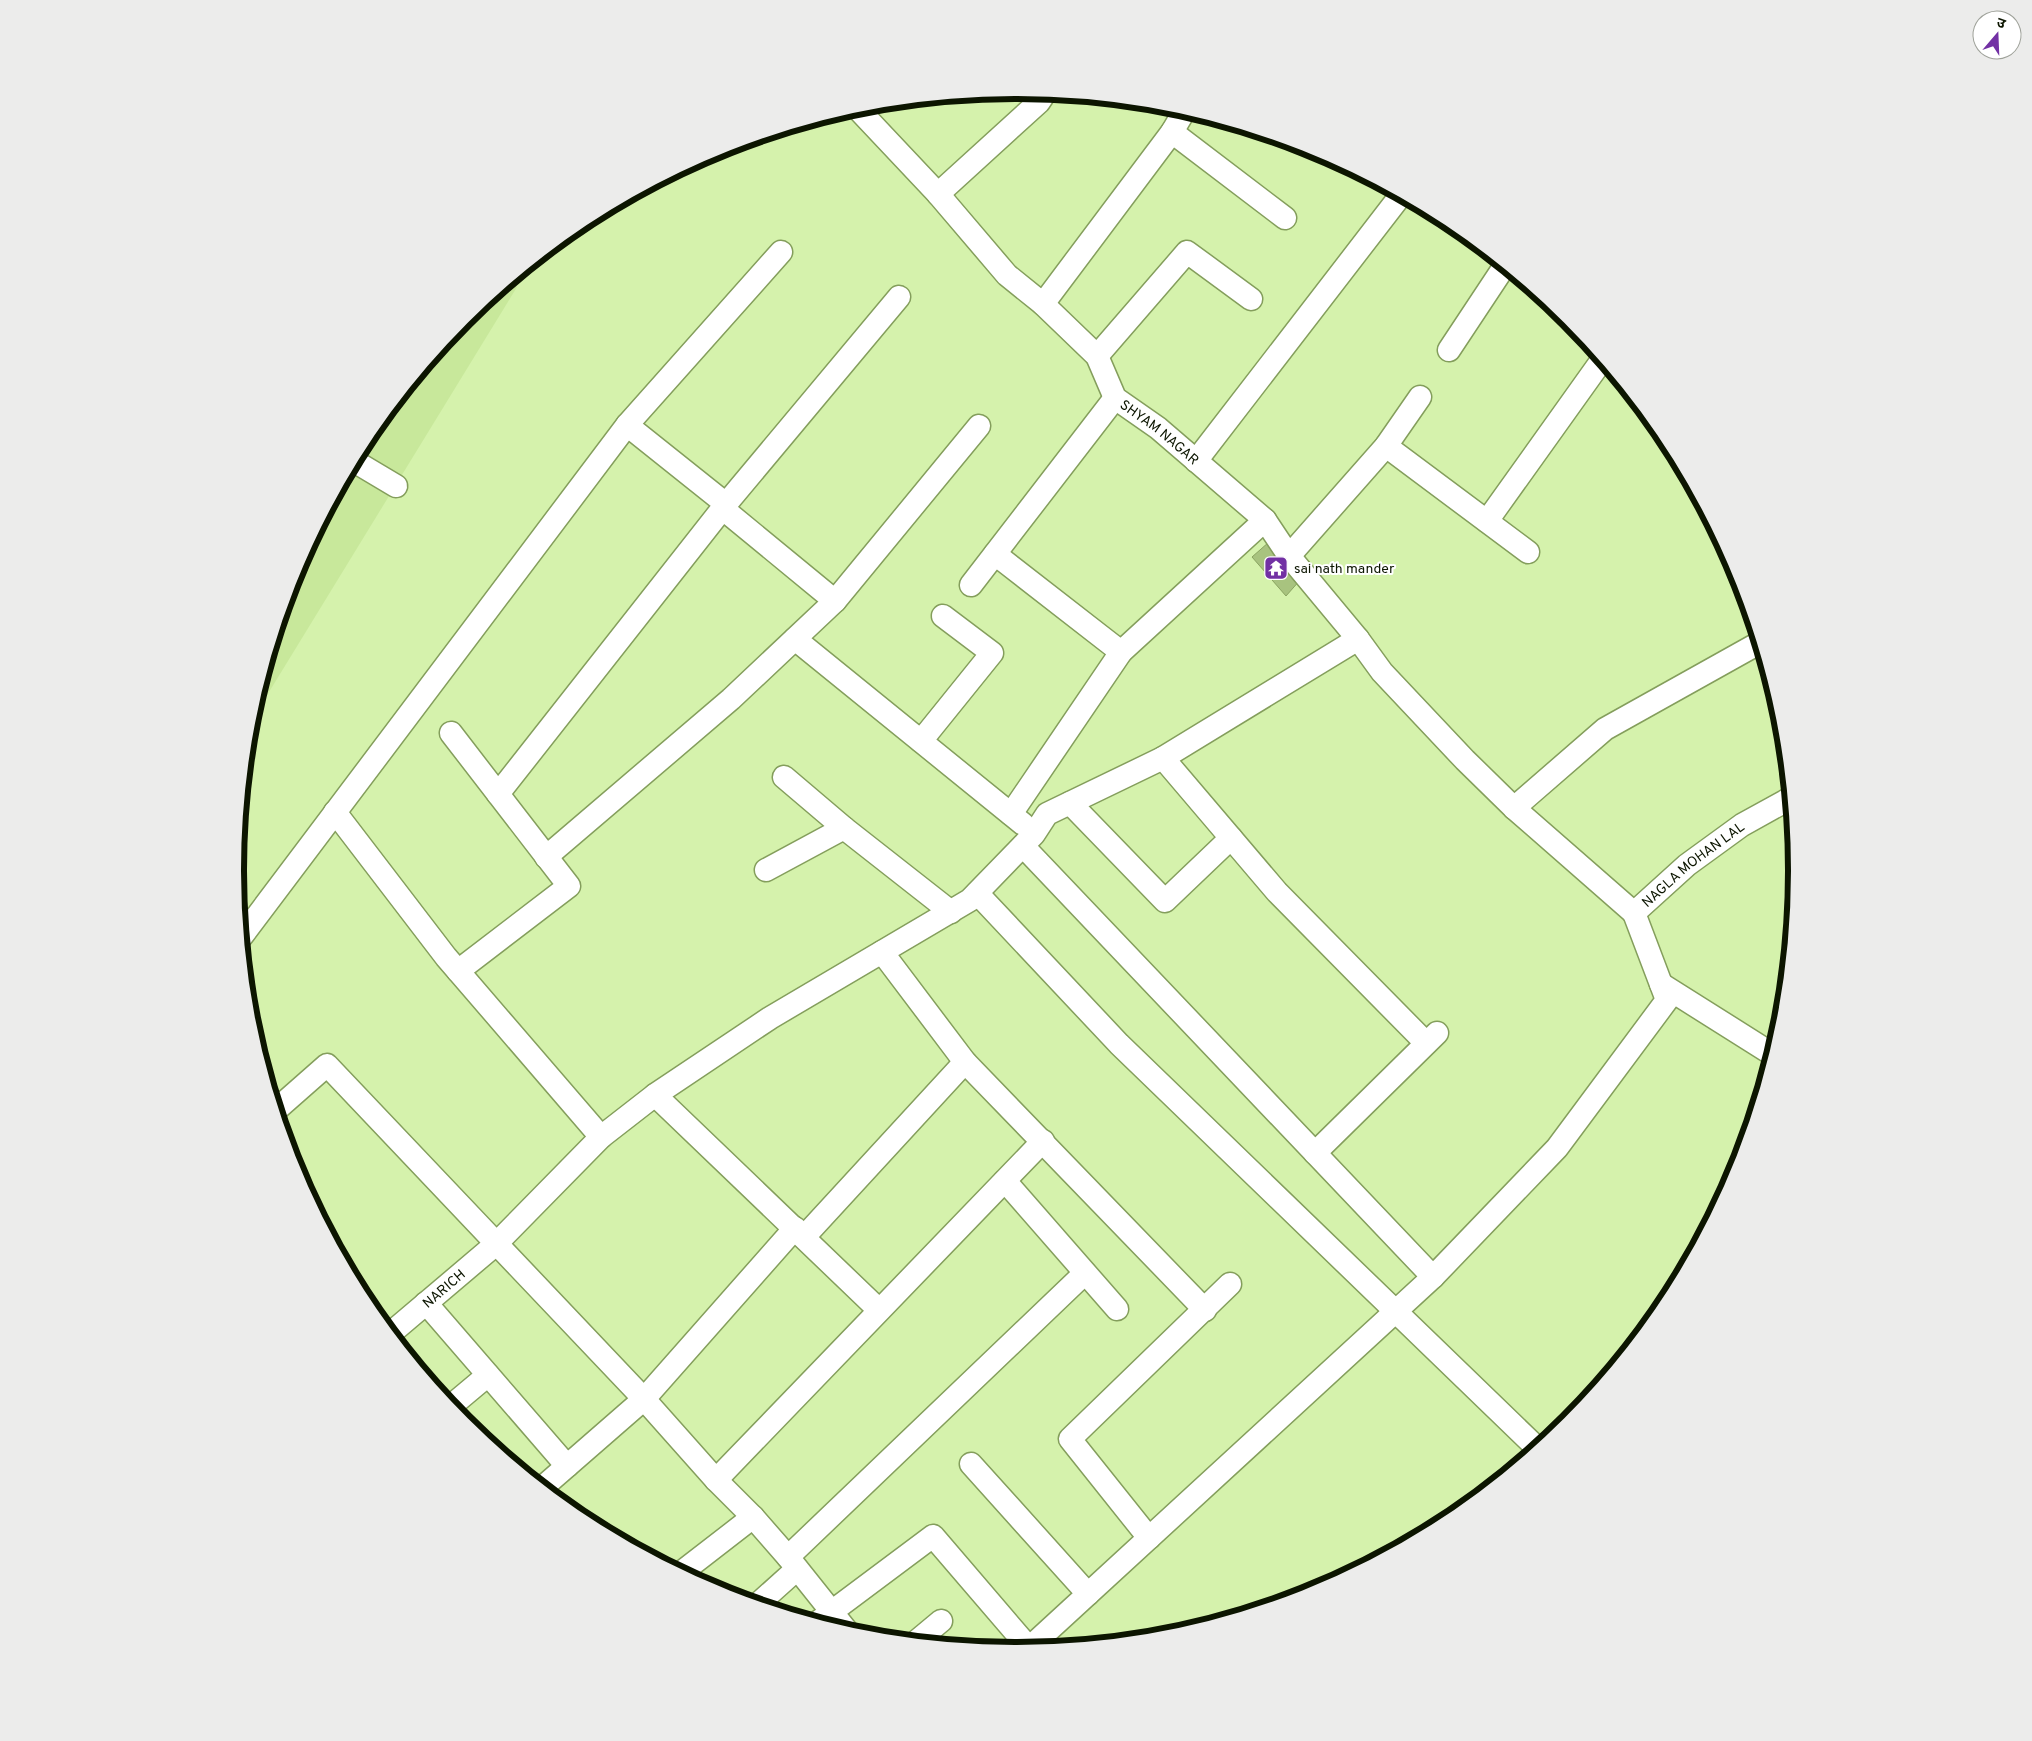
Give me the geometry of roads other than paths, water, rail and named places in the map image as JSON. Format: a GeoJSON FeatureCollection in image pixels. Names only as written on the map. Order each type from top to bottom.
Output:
{"type":"FeatureCollection","features":[{"type":"Feature","properties":{"kind":"street"},"geometry":{"type":"LineString","coordinates":[[938,194],[1041,99]]}},
{"type":"Feature","properties":{"kind":"street","name":"SHYAM NAGAR"},"geometry":{"type":"LineString","coordinates":[[862,115],[938,194],[1006,275],[1043,304],[1097,356],[1115,398],[1158,428],[1265,520],[1289,556],[1358,639],[1382,672]]}},
{"type":"Feature","properties":{"kind":"street"},"geometry":{"type":"LineString","coordinates":[[1043,304],[1172,132],[1177,116]]}},
{"type":"Feature","properties":{"kind":"street"},"geometry":{"type":"LineString","coordinates":[[1172,132],[1285,218]]}},
{"type":"Feature","properties":{"kind":"street"},"geometry":{"type":"LineString","coordinates":[[1196,462],[1397,200]]}},
{"type":"Feature","properties":{"kind":"street"},"geometry":{"type":"LineString","coordinates":[[247,930],[627,425],[781,252]]}},
{"type":"Feature","properties":{"kind":"street"},"geometry":{"type":"LineString","coordinates":[[1097,356],[1187,252],[1251,299]]}},
{"type":"Feature","properties":{"kind":"street"},"geometry":{"type":"LineString","coordinates":[[1449,350],[1501,270]]}},
{"type":"Feature","properties":{"kind":"street"},"geometry":{"type":"LineString","coordinates":[[498,794],[724,506],[899,297]]}},
{"type":"Feature","properties":{"kind":"street"},"geometry":{"type":"LineString","coordinates":[[1487,521],[1598,365]]}},
{"type":"Feature","properties":{"kind":"street"},"geometry":{"type":"LineString","coordinates":[[1289,556],[1386,446],[1420,397]]}},
{"type":"Feature","properties":{"kind":"street"},"geometry":{"type":"LineString","coordinates":[[971,585],[1115,398]]}},
{"type":"Feature","properties":{"kind":"street"},"geometry":{"type":"LineString","coordinates":[[627,425],[835,601]]}},
{"type":"Feature","properties":{"kind":"street"},"geometry":{"type":"LineString","coordinates":[[546,857],[731,698],[835,601],[979,426]]}},
{"type":"Feature","properties":{"kind":"street"},"geometry":{"type":"LineString","coordinates":[[1386,446],[1528,552]]}},
{"type":"Feature","properties":{"kind":"street"},"geometry":{"type":"LineString","coordinates":[[360,465],[396,486]]}},
{"type":"Feature","properties":{"kind":"street"},"geometry":{"type":"LineString","coordinates":[[1012,814],[1122,652],[1265,520]]}},
{"type":"Feature","properties":{"kind":"street"},"geometry":{"type":"LineString","coordinates":[[995,554],[1122,652]]}},
{"type":"Feature","properties":{"kind":"street"},"geometry":{"type":"LineString","coordinates":[[921,741],[992,653],[943,616]]}},
{"type":"Feature","properties":{"kind":"street"},"geometry":{"type":"LineString","coordinates":[[795,639],[1012,814],[1029,840],[1315,1153],[1433,1278]]}},
{"type":"Feature","properties":{"kind":"street","name":"NARICH"},"geometry":{"type":"LineString","coordinates":[[396,1329],[496,1244],[601,1137],[655,1095],[770,1018],[970,900],[1029,840],[1047,814],[1163,758],[1358,639]]}},
{"type":"Feature","properties":{"kind":"street"},"geometry":{"type":"LineString","coordinates":[[1514,808],[1605,729],[1754,646]]}},
{"type":"Feature","properties":{"kind":"street","name":"NAGLA MOHAN LAL"},"geometry":{"type":"LineString","coordinates":[[1382,672],[1465,760],[1514,808],[1634,913],[1687,865],[1742,825],[1784,802]]}},
{"type":"Feature","properties":{"kind":"street"},"geometry":{"type":"LineString","coordinates":[[451,733],[568,886],[458,971]]}},
{"type":"Feature","properties":{"kind":"street"},"geometry":{"type":"LineString","coordinates":[[1163,758],[1277,892],[1432,1038],[1315,1153]]}},
{"type":"Feature","properties":{"kind":"street"},"geometry":{"type":"LineString","coordinates":[[784,777],[844,828],[951,912]]}},
{"type":"Feature","properties":{"kind":"street"},"geometry":{"type":"LineString","coordinates":[[1070,803],[1164,901],[1231,838]]}},
{"type":"Feature","properties":{"kind":"street"},"geometry":{"type":"LineString","coordinates":[[335,812],[458,971],[601,1137]]}},
{"type":"Feature","properties":{"kind":"street"},"geometry":{"type":"LineString","coordinates":[[766,870],[844,828]]}},
{"type":"Feature","properties":{"kind":"street"},"geometry":{"type":"LineString","coordinates":[[977,893],[1118,1044],[1533,1444]]}},
{"type":"Feature","properties":{"kind":"street"},"geometry":{"type":"LineString","coordinates":[[1036,1642],[1433,1278],[1557,1148],[1667,1000],[1634,913]]}},
{"type":"Feature","properties":{"kind":"street"},"geometry":{"type":"LineString","coordinates":[[882,952],[965,1062],[1204,1310]]}},
{"type":"Feature","properties":{"kind":"street"},"geometry":{"type":"LineString","coordinates":[[1661,984],[1766,1050]]}},
{"type":"Feature","properties":{"kind":"street"},"geometry":{"type":"LineString","coordinates":[[547,1484],[644,1400],[800,1232],[965,1062]]}},
{"type":"Feature","properties":{"kind":"street"},"geometry":{"type":"LineString","coordinates":[[281,1104],[327,1064],[644,1400],[716,1480],[753,1517],[793,1563],[824,1617],[933,1536],[1022,1642]]}},
{"type":"Feature","properties":{"kind":"street"},"geometry":{"type":"LineString","coordinates":[[655,1095],[800,1232],[879,1310]]}},
{"type":"Feature","properties":{"kind":"street"},"geometry":{"type":"LineString","coordinates":[[716,1480],[1043,1141]]}},
{"type":"Feature","properties":{"kind":"street"},"geometry":{"type":"LineString","coordinates":[[1004,1181],[1117,1309]]}},
{"type":"Feature","properties":{"kind":"street"},"geometry":{"type":"LineString","coordinates":[[762,1599],[793,1563],[1085,1273]]}},
{"type":"Feature","properties":{"kind":"street"},"geometry":{"type":"LineString","coordinates":[[1149,1538],[1070,1439],[1230,1284]]}},
{"type":"Feature","properties":{"kind":"street"},"geometry":{"type":"LineString","coordinates":[[426,1302],[567,1466]]}},
{"type":"Feature","properties":{"kind":"street"},"geometry":{"type":"LineString","coordinates":[[457,1401],[488,1375]]}},
{"type":"Feature","properties":{"kind":"street"},"geometry":{"type":"LineString","coordinates":[[971,1464],[1088,1594]]}},
{"type":"Feature","properties":{"kind":"street"},"geometry":{"type":"LineString","coordinates":[[687,1568],[753,1517]]}},
{"type":"Feature","properties":{"kind":"street"},"geometry":{"type":"LineString","coordinates":[[922,1637],[941,1621]]}},
{"type":"Feature","properties":{"kind":"place","name":"sai nath mander"},"geometry":{"type":"Point","coordinates":[1276,568]}}]}
